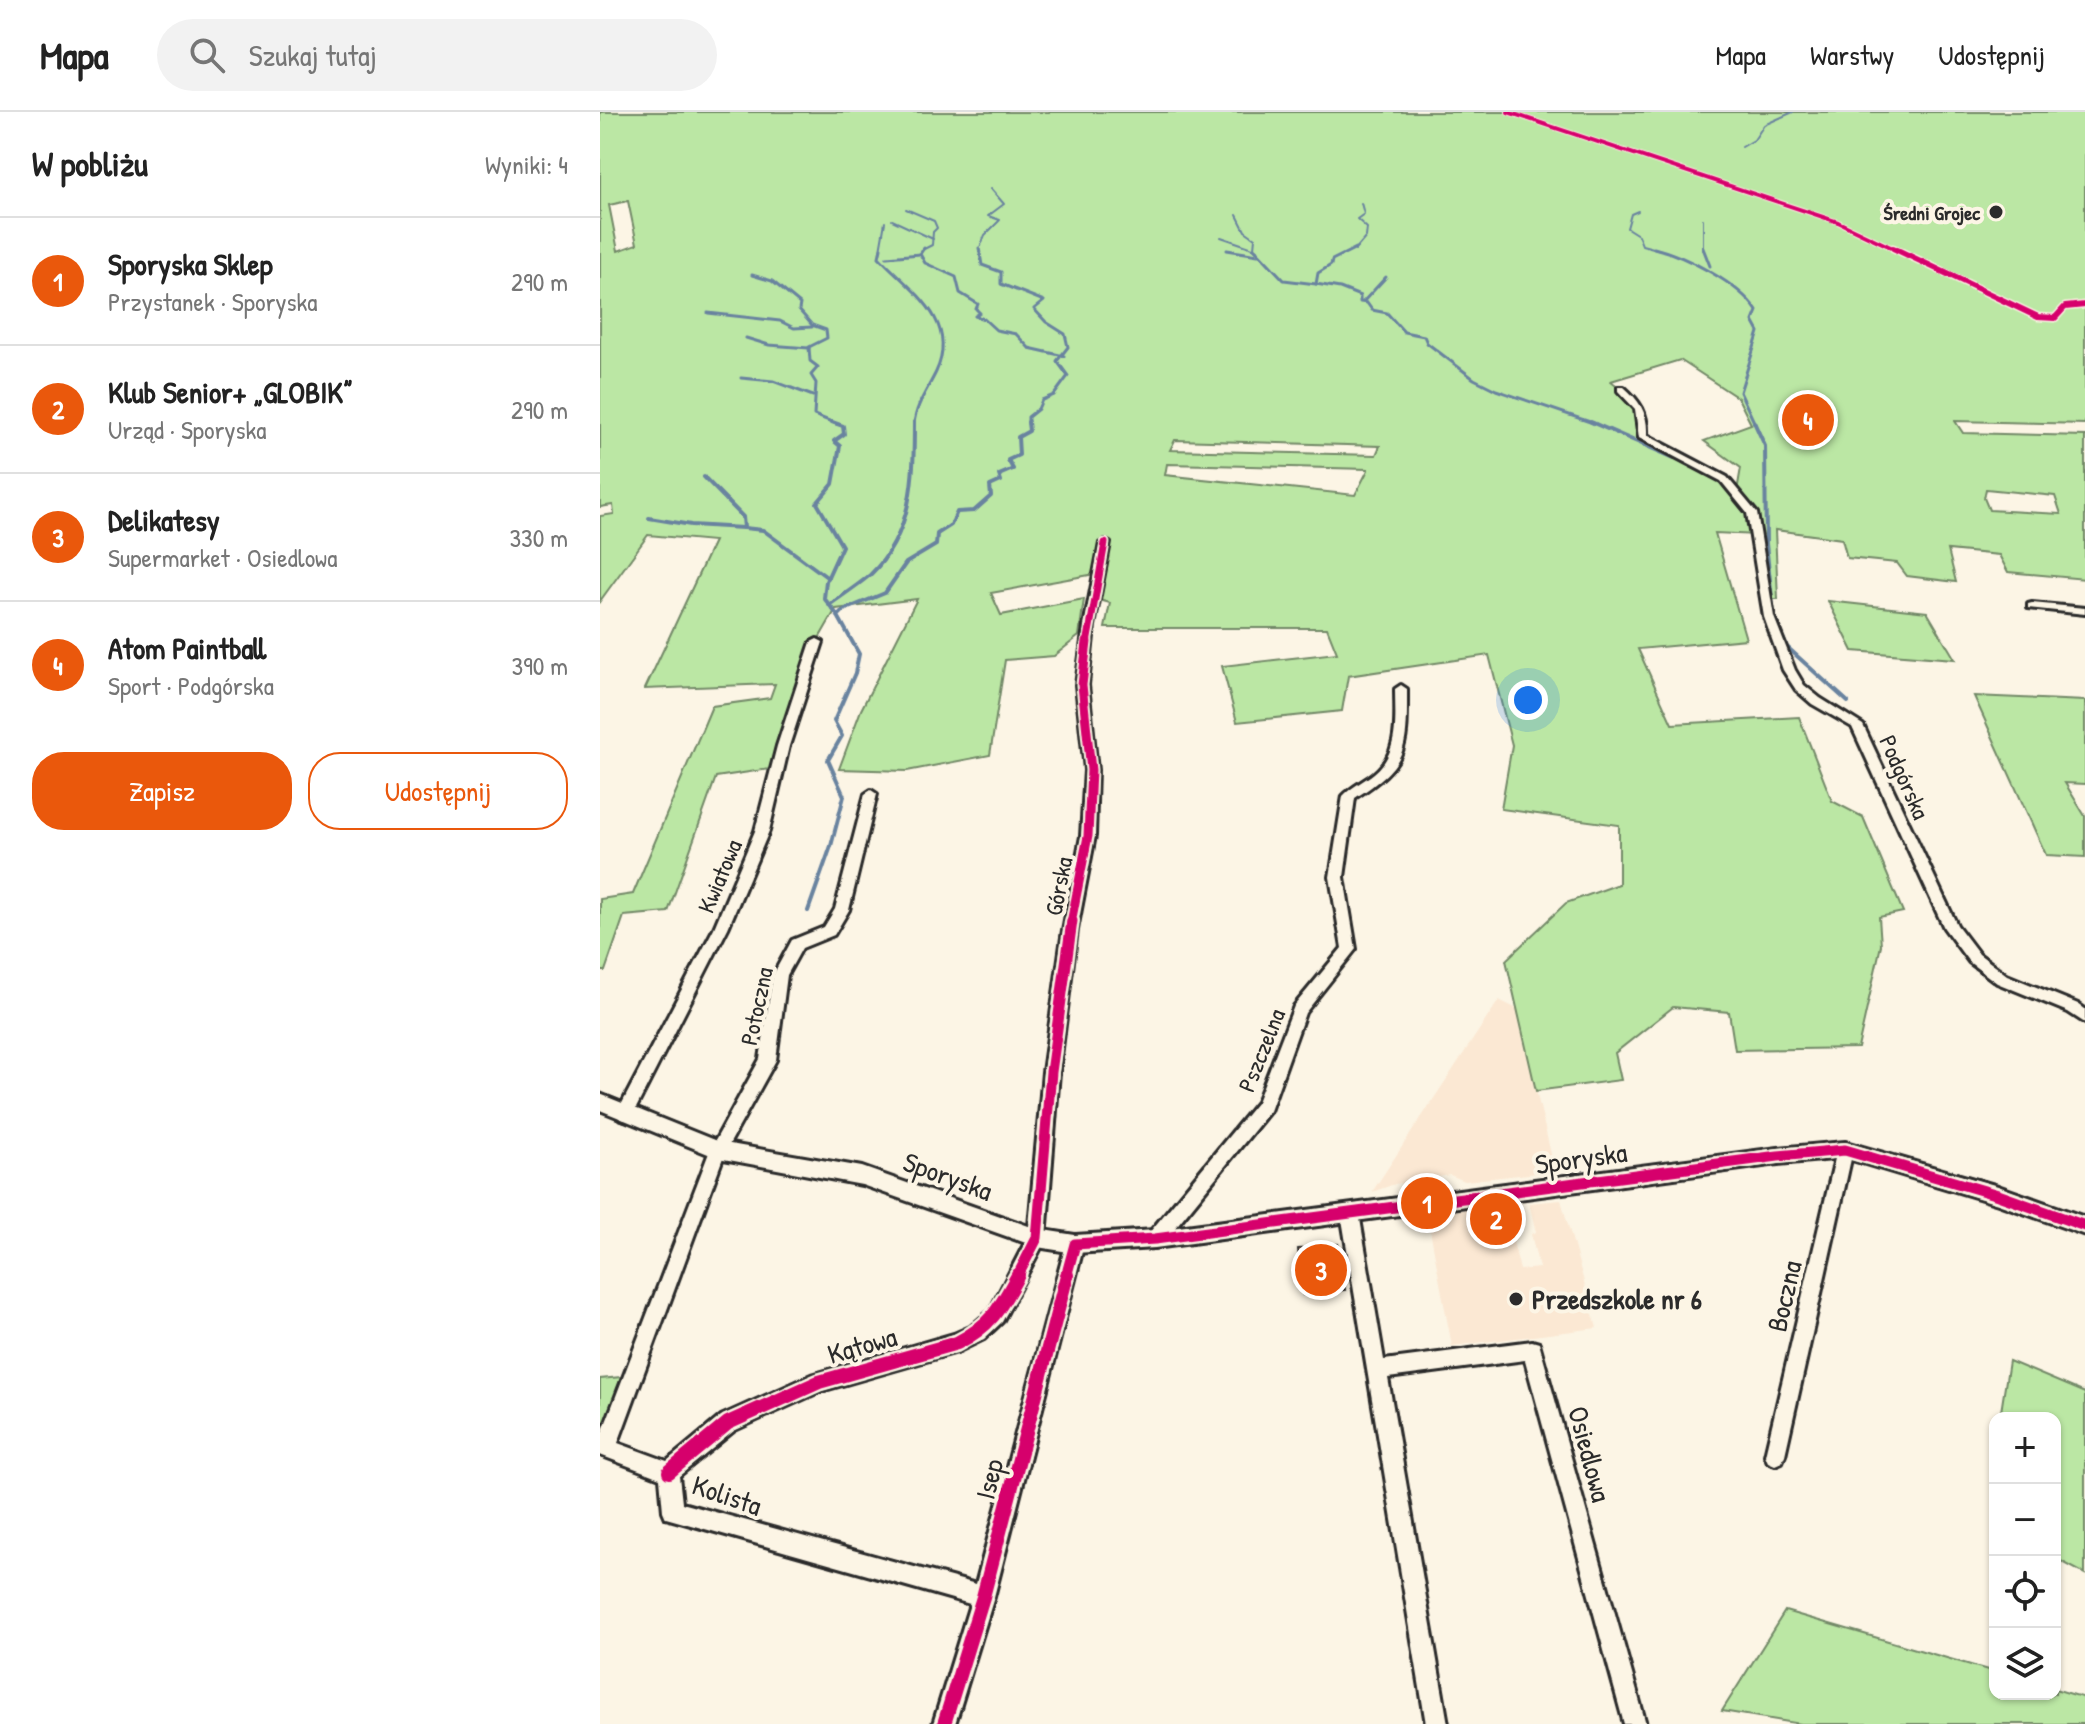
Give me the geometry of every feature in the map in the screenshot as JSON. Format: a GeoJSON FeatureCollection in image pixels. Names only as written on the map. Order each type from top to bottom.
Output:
{"type":"FeatureCollection","features":[{"type":"Feature","properties":{"kind":"street","name":"Podgórska"},"geometry":{"type":"LineString","coordinates":[[1621,389],[1638,402],[1644,420],[1642,436],[1724,479],[1752,513],[1769,617],[1789,670],[1800,687],[1816,701],[1857,725],[1951,928],[1974,958],[2002,979],[2073,1008],[2085,1017]]}},
{"type":"Feature","properties":{"kind":"street","name":"Górska"},"geometry":{"type":"LineString","coordinates":[[1037,1238],[1051,1072],[1070,930],[1088,836],[1091,770],[1082,685],[1089,626],[1105,543]]}},
{"type":"Feature","properties":{"kind":"street"},"geometry":{"type":"LineString","coordinates":[[2032,606],[2085,611]]}},
{"type":"Feature","properties":{"kind":"street","name":"Kwiatowa"},"geometry":{"type":"LineString","coordinates":[[625,1113],[721,928],[762,831],[783,746],[817,642]]}},
{"type":"Feature","properties":{"kind":"street","name":"Pszczelna"},"geometry":{"type":"LineString","coordinates":[[1155,1239],[1264,1106],[1299,1010],[1349,949],[1337,877],[1349,796],[1382,776],[1393,763],[1400,738],[1401,689]]}},
{"type":"Feature","properties":{"kind":"street","name":"Potoczna"},"geometry":{"type":"LineString","coordinates":[[718,1150],[768,1060],[780,975],[797,944],[829,931],[842,910],[871,794]]}},
{"type":"Feature","properties":{"kind":"street","name":"Sporyska"},"geometry":{"type":"LineString","coordinates":[[600,1102],[718,1150],[862,1176],[1037,1238],[1075,1244],[1155,1239],[1768,1157],[1845,1150],[1998,1195],[2085,1226]]}},
{"type":"Feature","properties":{"kind":"street","name":"Kolista"},"geometry":{"type":"LineString","coordinates":[[718,1150],[606,1448],[669,1472],[673,1511],[983,1597]]}},
{"type":"Feature","properties":{"kind":"street","name":"Boczna"},"geometry":{"type":"LineString","coordinates":[[1775,1455],[1845,1150]]}},
{"type":"Feature","properties":{"kind":"street"},"geometry":{"type":"LineString","coordinates":[[1350,1213],[1437,1724]]}},
{"type":"Feature","properties":{"kind":"street","name":"Kątowa"},"geometry":{"type":"LineString","coordinates":[[669,1472],[728,1423],[819,1382],[957,1343],[977,1333],[996,1316],[1037,1238]]}},
{"type":"Feature","properties":{"kind":"street","name":"Isep"},"geometry":{"type":"LineString","coordinates":[[944,1724],[983,1597],[1075,1244]]}},
{"type":"Feature","properties":{"kind":"street","name":"Osiedlowa"},"geometry":{"type":"LineString","coordinates":[[1376,1370],[1532,1350],[1635,1724]]}},
{"type":"Feature","properties":{"kind":"shaded area"},"geometry":{"type":"Polygon","coordinates":[[[1499,1000],[1517,1009],[1555,1171],[1465,1181],[1450,1175],[1395,1184],[1372,1192],[1499,1000]]]}},
{"type":"Feature","properties":{"kind":"shaded area","name":"Przedszkole nr 6"},"geometry":{"type":"Polygon","coordinates":[[[1561,1200],[1597,1328],[1452,1346],[1427,1214],[1504,1204],[1520,1270],[1539,1268],[1531,1234],[1536,1232],[1529,1203],[1561,1200]]]}},
{"type":"Feature","properties":{"kind":"green space"},"geometry":{"type":"Polygon","coordinates":[[[600,112],[2085,112],[2085,424],[1955,421],[1963,433],[2085,436],[2085,579],[2008,572],[1999,555],[1948,550],[1956,582],[1907,576],[1897,563],[1847,558],[1842,539],[1775,530],[1778,599],[1766,599],[1758,535],[1715,533],[1746,639],[1638,649],[1672,724],[1799,717],[1832,801],[1863,817],[1903,912],[1879,917],[1881,945],[1858,1048],[1735,1050],[1729,1012],[1673,1007],[1615,1053],[1621,1080],[1536,1091],[1506,960],[1566,903],[1619,884],[1619,825],[1501,809],[1512,745],[1489,655],[1348,676],[1342,711],[1237,722],[1222,666],[1337,653],[1327,628],[1105,628],[1110,603],[1092,598],[1095,574],[991,593],[1001,615],[1084,599],[1079,636],[1054,656],[1005,660],[990,755],[907,771],[839,769],[861,710],[917,599],[836,609],[817,642],[777,768],[716,777],[668,912],[624,916],[605,971],[600,971],[600,899],[633,894],[712,706],[770,698],[775,684],[645,689],[714,541],[648,535],[600,601],[600,516],[614,514],[613,505],[600,507],[600,112]],[[628,201],[609,205],[618,251],[637,244],[628,201]],[[1680,360],[1611,381],[1638,402],[1642,436],[1699,465],[1737,491],[1741,468],[1704,441],[1751,424],[1738,398],[1680,360]],[[1175,440],[1170,450],[1376,455],[1380,446],[1175,440]],[[1167,464],[1165,475],[1355,495],[1368,469],[1167,464]],[[1986,489],[1984,498],[1989,510],[2061,514],[2055,496],[1986,489]]]}},
{"type":"Feature","properties":{"kind":"green space"},"geometry":{"type":"Polygon","coordinates":[[[1828,601],[1927,612],[1955,659],[1853,651],[1828,601]]]}},
{"type":"Feature","properties":{"kind":"green space"},"geometry":{"type":"Polygon","coordinates":[[[1974,696],[2085,701],[2085,784],[2065,783],[2085,816],[2085,857],[2046,855],[1974,696]]]}},
{"type":"Feature","properties":{"kind":"green space"},"geometry":{"type":"Polygon","coordinates":[[[2009,1361],[2085,1393],[2085,1574],[2061,1561],[2061,1412],[2001,1412],[2009,1361]]]}},
{"type":"Feature","properties":{"kind":"green space"},"geometry":{"type":"Polygon","coordinates":[[[633,1376],[600,1452],[600,1379],[633,1376]]]}},
{"type":"Feature","properties":{"kind":"green space"},"geometry":{"type":"Polygon","coordinates":[[[1785,1611],[1989,1670],[1989,1700],[2061,1700],[2061,1691],[2085,1698],[2085,1724],[1801,1724],[1722,1711],[1785,1611]]]}},
{"type":"Feature","properties":{"kind":"building"},"geometry":{"type":"Polygon","coordinates":[[[1338,1244],[1345,1290],[1303,1295],[1298,1249],[1338,1244]]]}},
{"type":"Feature","properties":{"kind":"waterway"},"geometry":{"type":"LineString","coordinates":[[1742,147],[1754,140],[1764,125],[1793,112]]}},
{"type":"Feature","properties":{"kind":"waterway"},"geometry":{"type":"LineString","coordinates":[[979,249],[985,235],[1000,220],[988,216],[1004,204],[991,189]]}},
{"type":"Feature","properties":{"kind":"waterway"},"geometry":{"type":"LineString","coordinates":[[1355,250],[1366,237],[1367,228],[1357,219],[1364,214],[1361,203]]}},
{"type":"Feature","properties":{"kind":"waterway"},"geometry":{"type":"LineString","coordinates":[[906,209],[934,221],[937,228],[932,239]]}},
{"type":"Feature","properties":{"kind":"waterway"},"geometry":{"type":"LineString","coordinates":[[1638,211],[1631,214],[1627,228],[1638,235],[1642,245],[1656,249]]}},
{"type":"Feature","properties":{"kind":"waterway"},"geometry":{"type":"LineString","coordinates":[[1237,215],[1245,231],[1255,238],[1254,248]]}},
{"type":"Feature","properties":{"kind":"waterway"},"geometry":{"type":"LineString","coordinates":[[1703,219],[1703,248]]}},
{"type":"Feature","properties":{"kind":"waterway"},"geometry":{"type":"LineString","coordinates":[[892,220],[932,239]]}},
{"type":"Feature","properties":{"kind":"waterway"},"geometry":{"type":"LineString","coordinates":[[880,250],[885,222]]}},
{"type":"Feature","properties":{"kind":"waterway"},"geometry":{"type":"LineString","coordinates":[[1221,237],[1253,248]]}},
{"type":"Feature","properties":{"kind":"waterway"},"geometry":{"type":"LineString","coordinates":[[923,250],[932,245],[932,239]]}},
{"type":"Feature","properties":{"kind":"waterway"},"geometry":{"type":"LineString","coordinates":[[881,248],[879,257],[928,307],[942,337],[942,353],[936,372],[920,403],[914,424]]}},
{"type":"Feature","properties":{"kind":"waterway"},"geometry":{"type":"LineString","coordinates":[[1254,248],[1284,280],[1316,284]]}},
{"type":"Feature","properties":{"kind":"waterway"},"geometry":{"type":"LineString","coordinates":[[1316,284],[1318,273],[1331,265],[1332,260],[1356,248]]}},
{"type":"Feature","properties":{"kind":"waterway"},"geometry":{"type":"LineString","coordinates":[[1703,248],[1710,266]]}},
{"type":"Feature","properties":{"kind":"waterway"},"geometry":{"type":"LineString","coordinates":[[979,249],[982,265],[1001,272],[1001,284],[1044,301],[1034,309],[1046,322],[1065,334],[1068,347],[1061,355]]}},
{"type":"Feature","properties":{"kind":"waterway"},"geometry":{"type":"LineString","coordinates":[[1656,249],[1661,250]]}},
{"type":"Feature","properties":{"kind":"waterway"},"geometry":{"type":"LineString","coordinates":[[1656,249],[1681,257],[1725,281],[1757,311],[1753,321],[1759,332],[1740,392],[1755,424]]}},
{"type":"Feature","properties":{"kind":"waterway"},"geometry":{"type":"LineString","coordinates":[[920,254],[923,250]]}},
{"type":"Feature","properties":{"kind":"waterway"},"geometry":{"type":"LineString","coordinates":[[1227,250],[1258,255]]}},
{"type":"Feature","properties":{"kind":"waterway"},"geometry":{"type":"LineString","coordinates":[[887,257],[920,254]]}},
{"type":"Feature","properties":{"kind":"waterway"},"geometry":{"type":"LineString","coordinates":[[920,254],[925,263],[956,277],[960,293],[978,304],[976,309],[980,313],[975,316],[984,319],[996,330],[1016,334],[1029,348],[1061,355]]}},
{"type":"Feature","properties":{"kind":"waterway"},"geometry":{"type":"LineString","coordinates":[[752,275],[772,281],[800,304],[799,310],[812,325],[826,330],[827,338],[809,347],[810,361],[818,367],[811,375],[816,383],[814,415],[837,424]]}},
{"type":"Feature","properties":{"kind":"waterway"},"geometry":{"type":"LineString","coordinates":[[1363,302],[1386,277]]}},
{"type":"Feature","properties":{"kind":"waterway"},"geometry":{"type":"LineString","coordinates":[[1316,284],[1340,288],[1360,296],[1360,302],[1367,303],[1372,310],[1387,313],[1404,332],[1424,336],[1427,343],[1474,379],[1496,390],[1594,423]]}},
{"type":"Feature","properties":{"kind":"waterway"},"geometry":{"type":"LineString","coordinates":[[708,313],[780,321],[794,328],[812,327]]}},
{"type":"Feature","properties":{"kind":"waterway"},"geometry":{"type":"LineString","coordinates":[[746,338],[769,345],[809,348]]}},
{"type":"Feature","properties":{"kind":"waterway"},"geometry":{"type":"LineString","coordinates":[[1028,422],[1028,417],[1038,409],[1042,400],[1054,395],[1068,376],[1057,361],[1061,355]]}},
{"type":"Feature","properties":{"kind":"waterway"},"geometry":{"type":"LineString","coordinates":[[741,378],[773,381],[813,396]]}},
{"type":"Feature","properties":{"kind":"waterway"},"geometry":{"type":"LineString","coordinates":[[828,578],[842,546],[817,503],[833,484],[840,446],[834,441],[844,434],[843,426],[832,422]]}},
{"type":"Feature","properties":{"kind":"waterway"},"geometry":{"type":"LineString","coordinates":[[829,605],[870,575],[895,542],[908,504],[914,422]]}},
{"type":"Feature","properties":{"kind":"waterway"},"geometry":{"type":"LineString","coordinates":[[838,616],[844,610],[885,593],[906,563],[936,545],[937,534],[951,525],[957,512],[974,511],[991,496],[990,486],[1001,481],[999,475],[1013,469],[1008,460],[1019,455],[1018,437],[1029,431],[1028,422]]}},
{"type":"Feature","properties":{"kind":"waterway"},"geometry":{"type":"LineString","coordinates":[[1754,422],[1765,446],[1766,544],[1774,617],[1787,647],[1848,702]]}},
{"type":"Feature","properties":{"kind":"waterway"},"geometry":{"type":"LineString","coordinates":[[1594,423],[1674,458]]}},
{"type":"Feature","properties":{"kind":"waterway"},"geometry":{"type":"LineString","coordinates":[[704,477],[743,517],[744,528],[763,530],[828,578]]}},
{"type":"Feature","properties":{"kind":"waterway"},"geometry":{"type":"LineString","coordinates":[[649,518],[691,525],[743,528]]}},
{"type":"Feature","properties":{"kind":"waterway"},"geometry":{"type":"LineString","coordinates":[[828,578],[824,598],[829,605]]}},
{"type":"Feature","properties":{"kind":"waterway"},"geometry":{"type":"LineString","coordinates":[[829,605],[838,616]]}},
{"type":"Feature","properties":{"kind":"waterway"},"geometry":{"type":"LineString","coordinates":[[808,911],[831,846],[844,796],[828,760],[842,736],[834,721],[855,673],[859,654],[838,616]]}},
{"type":"Feature","properties":{"kind":"cycle path"},"geometry":{"type":"LineString","coordinates":[[1508,112],[1838,222],[2038,317],[2055,318],[2065,307],[2085,305]]}},
{"type":"Feature","properties":{"kind":"cycle path"},"geometry":{"type":"LineString","coordinates":[[669,1472],[728,1423],[819,1382],[957,1343],[977,1333],[996,1316],[1037,1238],[1051,1072],[1070,930],[1088,836],[1091,770],[1082,685],[1089,626],[1105,543]]}},
{"type":"Feature","properties":{"kind":"cycle path"},"geometry":{"type":"LineString","coordinates":[[944,1724],[983,1597],[1075,1244],[1155,1239],[1778,1156],[1845,1150],[1998,1195],[2085,1226]]}},
{"type":"Feature","properties":{"kind":"place","name":"Średni Grojec"},"geometry":{"type":"Point","coordinates":[1996,212]}},
{"type":"Feature","properties":{"kind":"place","name":"Atom Paintball"},"geometry":{"type":"Point","coordinates":[1808,420]}},
{"type":"Feature","properties":{"kind":"place","name":"Sporyska Sklep"},"geometry":{"type":"Point","coordinates":[1427,1203]}},
{"type":"Feature","properties":{"kind":"place","name":"Klub Senior+ „GLOBIK”"},"geometry":{"type":"Point","coordinates":[1496,1219]}},
{"type":"Feature","properties":{"kind":"place","name":"Delikatesy"},"geometry":{"type":"Point","coordinates":[1321,1270]}},
{"type":"Feature","properties":{"kind":"place","name":"Przedszkole nr 6"},"geometry":{"type":"Point","coordinates":[1516,1299]}}]}
